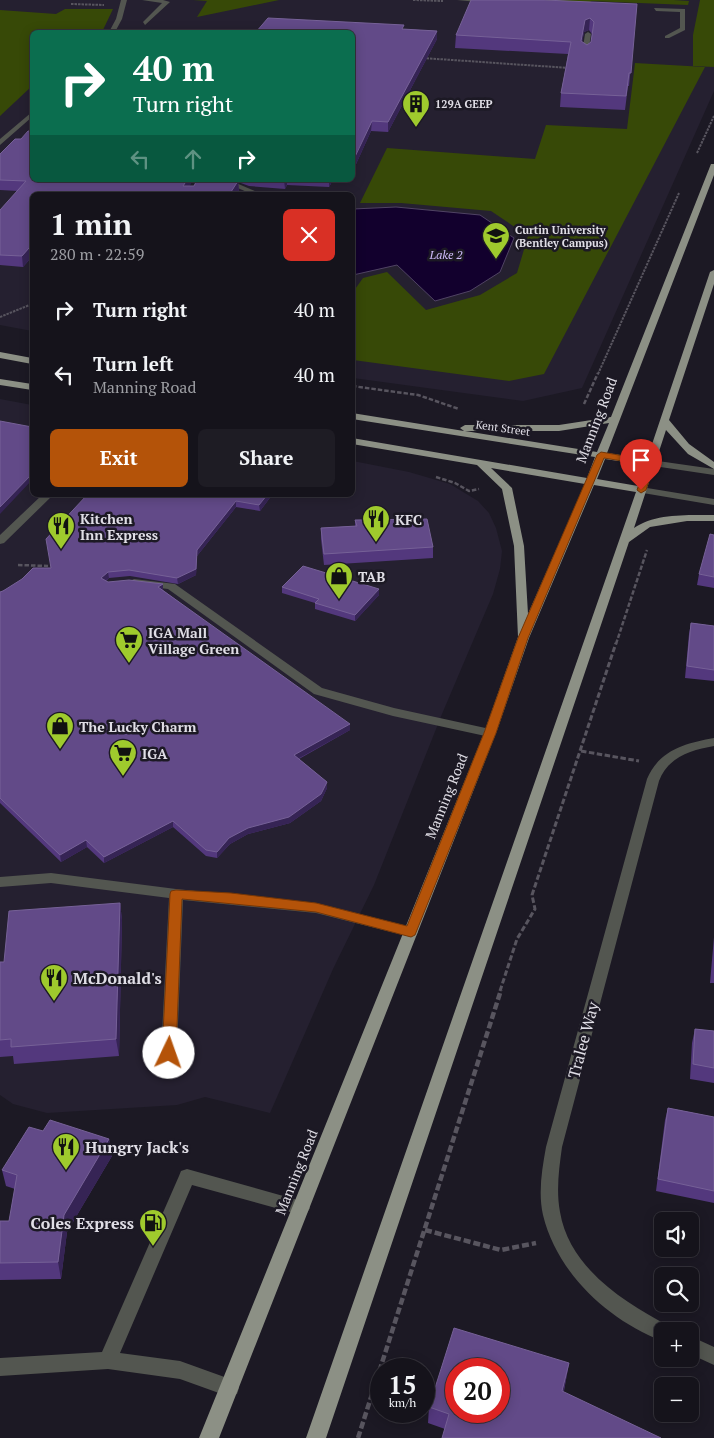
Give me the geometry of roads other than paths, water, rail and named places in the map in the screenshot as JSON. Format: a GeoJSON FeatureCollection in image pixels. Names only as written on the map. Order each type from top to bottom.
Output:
{"type":"FeatureCollection","features":[{"type":"Feature","properties":{"kind":"main road","name":"Manning Road"},"geometry":{"type":"LineString","coordinates":[[210,1438],[490,733],[523,638],[601,455],[714,166]]}},
{"type":"Feature","properties":{"kind":"main road"},"geometry":{"type":"LineString","coordinates":[[316,1438],[651,463],[714,272]]}},
{"type":"Feature","properties":{"kind":"main road"},"geometry":{"type":"LineString","coordinates":[[0,355],[30,361]]}},
{"type":"Feature","properties":{"kind":"main road"},"geometry":{"type":"LineString","coordinates":[[0,382],[30,387]]}},
{"type":"Feature","properties":{"kind":"main road","name":"Kent Street"},"geometry":{"type":"LineString","coordinates":[[355,417],[410,427],[651,463]]}},
{"type":"Feature","properties":{"kind":"main road"},"geometry":{"type":"LineString","coordinates":[[410,427],[545,430],[576,428],[615,419]]}},
{"type":"Feature","properties":{"kind":"main road"},"geometry":{"type":"LineString","coordinates":[[664,420],[680,442],[705,462],[714,466]]}},
{"type":"Feature","properties":{"kind":"main road"},"geometry":{"type":"LineString","coordinates":[[355,442],[641,490]]}},
{"type":"Feature","properties":{"kind":"main road"},"geometry":{"type":"LineString","coordinates":[[481,464],[507,488],[519,546],[523,638]]}},
{"type":"Feature","properties":{"kind":"main road"},"geometry":{"type":"LineString","coordinates":[[624,540],[647,524],[687,518],[714,518]]}},
{"type":"Feature","properties":{"kind":"street"},"geometry":{"type":"LineString","coordinates":[[113,30],[119,19],[124,0]]}},
{"type":"Feature","properties":{"kind":"street"},"geometry":{"type":"LineString","coordinates":[[145,0],[166,2],[145,23]]}},
{"type":"Feature","properties":{"kind":"street"},"geometry":{"type":"LineString","coordinates":[[460,0],[496,2]]}},
{"type":"Feature","properties":{"kind":"street"},"geometry":{"type":"LineString","coordinates":[[656,9],[683,10],[683,29],[667,37]]}},
{"type":"Feature","properties":{"kind":"street"},"geometry":{"type":"LineString","coordinates":[[585,54],[588,34]]}},
{"type":"Feature","properties":{"kind":"street"},"geometry":{"type":"LineString","coordinates":[[0,143],[29,121]]}},
{"type":"Feature","properties":{"kind":"street"},"geometry":{"type":"LineString","coordinates":[[228,182],[253,192]]}},
{"type":"Feature","properties":{"kind":"street"},"geometry":{"type":"LineString","coordinates":[[651,463],[714,472]]}},
{"type":"Feature","properties":{"kind":"street"},"geometry":{"type":"LineString","coordinates":[[641,490],[714,502]]}},
{"type":"Feature","properties":{"kind":"street"},"geometry":{"type":"LineString","coordinates":[[0,541],[46,497]]}},
{"type":"Feature","properties":{"kind":"street"},"geometry":{"type":"LineString","coordinates":[[123,582],[167,584],[171,586],[318,692],[393,712],[490,733]]}},
{"type":"Feature","properties":{"kind":"street","name":"Tralee Way"},"geometry":{"type":"LineString","coordinates":[[654,1328],[640,1321],[605,1297],[579,1272],[565,1250],[553,1222],[549,1190],[554,1147],[650,788],[658,769],[673,755],[692,745],[714,742]]}},
{"type":"Feature","properties":{"kind":"street"},"geometry":{"type":"LineString","coordinates":[[0,882],[51,878],[176,894],[316,908],[411,932]]}},
{"type":"Feature","properties":{"kind":"street"},"geometry":{"type":"LineString","coordinates":[[168,1073],[176,894]]}},
{"type":"Feature","properties":{"kind":"street"},"geometry":{"type":"LineString","coordinates":[[108,1360],[186,1176],[301,1208]]}},
{"type":"Feature","properties":{"kind":"street"},"geometry":{"type":"LineString","coordinates":[[699,1349],[714,1356]]}},
{"type":"Feature","properties":{"kind":"street"},"geometry":{"type":"LineString","coordinates":[[0,1366],[108,1360],[180,1370],[230,1388]]}},
{"type":"Feature","properties":{"kind":"water","name":"Lake 2"},"geometry":{"type":"Polygon","coordinates":[[[396,207],[480,215],[514,238],[500,272],[470,291],[435,301],[397,265],[355,275],[355,209],[396,207]]]}},
{"type":"Feature","properties":{"kind":"place","name":"129A GEEP"},"geometry":{"type":"Point","coordinates":[416,128]}},
{"type":"Feature","properties":{"kind":"place","name":"Curtin University (Bentley Campus)"},"geometry":{"type":"Point","coordinates":[496,260]}},
{"type":"Feature","properties":{"kind":"place","name":"KFC"},"geometry":{"type":"Point","coordinates":[376,543]}},
{"type":"Feature","properties":{"kind":"place","name":"Kitchen Inn Express"},"geometry":{"type":"Point","coordinates":[61,550]}},
{"type":"Feature","properties":{"kind":"place","name":"TAB"},"geometry":{"type":"Point","coordinates":[339,600]}},
{"type":"Feature","properties":{"kind":"place","name":"IGA Mall Village Green"},"geometry":{"type":"Point","coordinates":[129,664]}},
{"type":"Feature","properties":{"kind":"place","name":"The Lucky Charm"},"geometry":{"type":"Point","coordinates":[60,750]}},
{"type":"Feature","properties":{"kind":"place","name":"IGA"},"geometry":{"type":"Point","coordinates":[123,777]}},
{"type":"Feature","properties":{"kind":"place","name":"McDonald's"},"geometry":{"type":"Point","coordinates":[54,1002]}},
{"type":"Feature","properties":{"kind":"place","name":"Hungry Jack's"},"geometry":{"type":"Point","coordinates":[66,1171]}},
{"type":"Feature","properties":{"kind":"place","name":"Coles Express"},"geometry":{"type":"Point","coordinates":[153,1247]}}]}
